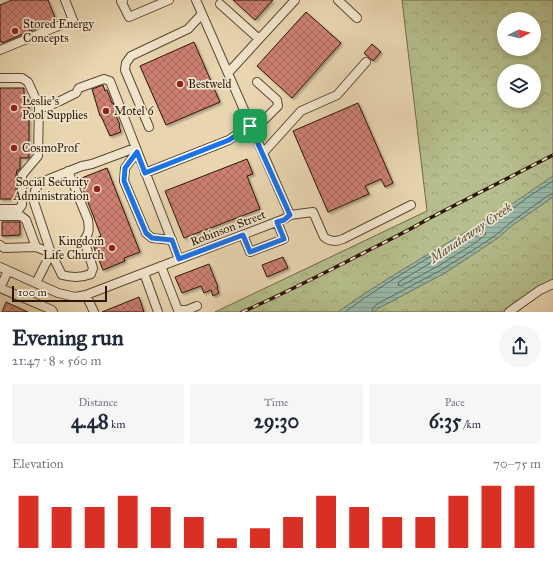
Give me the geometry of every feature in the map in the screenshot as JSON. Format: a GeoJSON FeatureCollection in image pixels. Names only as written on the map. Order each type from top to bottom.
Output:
{"type":"FeatureCollection","features":[{"type":"Feature","properties":{"kind":"street"},"geometry":{"type":"LineString","coordinates":[[0,50],[73,20],[65,0]]}},
{"type":"Feature","properties":{"kind":"street"},"geometry":{"type":"LineString","coordinates":[[123,0],[122,1],[129,18],[152,3],[169,0]]}},
{"type":"Feature","properties":{"kind":"street"},"geometry":{"type":"LineString","coordinates":[[196,0],[290,215],[313,212],[324,237],[327,240],[338,241],[343,240],[411,205]]}},
{"type":"Feature","properties":{"kind":"street"},"geometry":{"type":"LineString","coordinates":[[228,73],[295,0]]}},
{"type":"Feature","properties":{"kind":"street"},"geometry":{"type":"LineString","coordinates":[[338,0],[357,18]]}},
{"type":"Feature","properties":{"kind":"street"},"geometry":{"type":"LineString","coordinates":[[220,4],[259,39]]}},
{"type":"Feature","properties":{"kind":"street"},"geometry":{"type":"LineString","coordinates":[[149,127],[125,70],[126,63],[131,56],[188,29],[202,14]]}},
{"type":"Feature","properties":{"kind":"street"},"geometry":{"type":"LineString","coordinates":[[263,153],[301,111],[337,94],[366,62]]}},
{"type":"Feature","properties":{"kind":"street"},"geometry":{"type":"LineString","coordinates":[[0,78],[22,78],[28,82],[39,106],[38,156],[22,175],[22,205],[19,209],[0,209]]}},
{"type":"Feature","properties":{"kind":"street"},"geometry":{"type":"LineString","coordinates":[[39,106],[46,107],[76,93],[79,88],[104,79],[110,82],[179,259]]}},
{"type":"Feature","properties":{"kind":"street"},"geometry":{"type":"LineString","coordinates":[[145,173],[229,140],[250,126],[262,122],[278,106],[277,100],[257,82]]}},
{"type":"Feature","properties":{"kind":"street"},"geometry":{"type":"LineString","coordinates":[[68,171],[88,220],[88,235],[84,240],[93,268],[91,274],[84,277],[72,278],[62,275],[51,253],[34,202],[35,191],[39,183],[68,171],[136,150]]}},
{"type":"Feature","properties":{"kind":"street"},"geometry":{"type":"LineString","coordinates":[[136,150],[125,168],[124,181],[146,233],[152,238],[172,240]]}},
{"type":"Feature","properties":{"kind":"street","name":"Robinson Street"},"geometry":{"type":"LineString","coordinates":[[0,267],[58,293],[75,296],[86,294],[144,273],[284,220],[290,215]]}},
{"type":"Feature","properties":{"kind":"street"},"geometry":{"type":"LineString","coordinates":[[0,216],[21,216],[26,220],[36,247]]}},
{"type":"Feature","properties":{"kind":"street"},"geometry":{"type":"LineString","coordinates":[[243,235],[250,252],[284,239],[277,222]]}},
{"type":"Feature","properties":{"kind":"street"},"geometry":{"type":"LineString","coordinates":[[0,245],[4,248],[36,247],[51,253]]}},
{"type":"Feature","properties":{"kind":"street"},"geometry":{"type":"LineString","coordinates":[[36,283],[51,253]]}},
{"type":"Feature","properties":{"kind":"street"},"geometry":{"type":"LineString","coordinates":[[161,266],[178,310],[187,310],[197,306]]}},
{"type":"Feature","properties":{"kind":"street"},"geometry":{"type":"LineString","coordinates":[[8,271],[0,288],[52,310],[53,312]]}},
{"type":"Feature","properties":{"kind":"street"},"geometry":{"type":"LineString","coordinates":[[144,273],[158,312]]}},
{"type":"Feature","properties":{"kind":"street"},"geometry":{"type":"LineString","coordinates":[[509,312],[540,290],[553,284]]}},
{"type":"Feature","properties":{"kind":"street"},"geometry":{"type":"LineString","coordinates":[[86,294],[94,312]]}},
{"type":"Feature","properties":{"kind":"green space"},"geometry":{"type":"Polygon","coordinates":[[[402,0],[553,0],[553,284],[514,312],[215,312],[427,211],[402,0]]]}},
{"type":"Feature","properties":{"kind":"water","name":"Manatawny Creek"},"geometry":{"type":"Polygon","coordinates":[[[553,176],[553,197],[513,225],[498,238],[445,273],[374,312],[338,312],[396,274],[509,206],[553,176]]]}},
{"type":"Feature","properties":{"kind":"building","name":"Stored Energy Concepts"},"geometry":{"type":"Polygon","coordinates":[[[12,0],[48,0],[56,20],[2,43],[2,41],[0,42],[0,5],[12,0]]]}},
{"type":"Feature","properties":{"kind":"building"},"geometry":{"type":"Polygon","coordinates":[[[233,0],[273,0],[255,20],[233,0]]]}},
{"type":"Feature","properties":{"kind":"building"},"geometry":{"type":"Polygon","coordinates":[[[306,12],[341,43],[292,98],[257,66],[306,12]]]}},
{"type":"Feature","properties":{"kind":"building","name":"Bestweld"},"geometry":{"type":"Polygon","coordinates":[[[194,42],[220,102],[166,125],[140,66],[194,42]]]}},
{"type":"Feature","properties":{"kind":"building"},"geometry":{"type":"Polygon","coordinates":[[[372,44],[381,52],[373,61],[364,53],[372,44]]]}},
{"type":"Feature","properties":{"kind":"building","name":"Motel 6"},"geometry":{"type":"Polygon","coordinates":[[[103,85],[105,91],[107,90],[116,110],[114,111],[120,125],[121,132],[110,136],[100,116],[92,89],[103,85]]]}},
{"type":"Feature","properties":{"kind":"building"},"geometry":{"type":"Polygon","coordinates":[[[0,88],[24,88],[24,100],[29,100],[29,158],[20,158],[20,168],[17,170],[16,175],[16,199],[0,199],[0,88]]]}},
{"type":"Feature","properties":{"kind":"building"},"geometry":{"type":"Polygon","coordinates":[[[358,103],[393,183],[385,187],[381,179],[365,186],[369,194],[328,212],[293,131],[358,103]]]}},
{"type":"Feature","properties":{"kind":"building"},"geometry":{"type":"Polygon","coordinates":[[[247,159],[253,174],[247,176],[260,209],[184,238],[165,191],[247,159]]]}},
{"type":"Feature","properties":{"kind":"building"},"geometry":{"type":"Polygon","coordinates":[[[107,168],[140,252],[124,258],[125,261],[103,270],[91,240],[101,236],[79,179],[107,168]]]}},
{"type":"Feature","properties":{"kind":"building"},"geometry":{"type":"Polygon","coordinates":[[[2,222],[20,222],[20,235],[2,236],[2,222]]]}},
{"type":"Feature","properties":{"kind":"building"},"geometry":{"type":"Polygon","coordinates":[[[283,257],[288,268],[267,277],[262,265],[283,257]]]}},
{"type":"Feature","properties":{"kind":"building"},"geometry":{"type":"Polygon","coordinates":[[[209,264],[219,293],[213,296],[211,290],[204,293],[201,286],[182,293],[175,277],[209,264]]]}},
{"type":"Feature","properties":{"kind":"building"},"geometry":{"type":"Polygon","coordinates":[[[139,297],[144,312],[102,312],[139,297]]]}},
{"type":"Feature","properties":{"kind":"building"},"geometry":{"type":"Polygon","coordinates":[[[6,302],[28,312],[2,312],[6,302]]]}},
{"type":"Feature","properties":{"kind":"railway"},"geometry":{"type":"LineString","coordinates":[[242,312],[344,263],[553,155]]}},
{"type":"Feature","properties":{"kind":"place","name":"Stored Energy Concepts"},"geometry":{"type":"Point","coordinates":[15,31]}},
{"type":"Feature","properties":{"kind":"place","name":"Bestweld"},"geometry":{"type":"Point","coordinates":[180,84]}},
{"type":"Feature","properties":{"kind":"place","name":"Leslie's Pool Supplies"},"geometry":{"type":"Point","coordinates":[14,108]}},
{"type":"Feature","properties":{"kind":"place","name":"Motel 6"},"geometry":{"type":"Point","coordinates":[106,111]}},
{"type":"Feature","properties":{"kind":"place","name":"CosmoProf"},"geometry":{"type":"Point","coordinates":[14,148]}},
{"type":"Feature","properties":{"kind":"place","name":"Social Security Administration"},"geometry":{"type":"Point","coordinates":[97,189]}},
{"type":"Feature","properties":{"kind":"place","name":"Kingdom Life Church"},"geometry":{"type":"Point","coordinates":[112,248]}},
{"type":"Feature","properties":{"kind":"route"},"geometry":{"type":"LineString","coordinates":[[250,126],[290,215],[284,220],[277,222],[284,239],[250,252],[243,235],[179,259],[172,240],[152,238],[146,233],[124,181],[125,168],[137,152],[145,173],[229,140],[250,126]]}}]}
